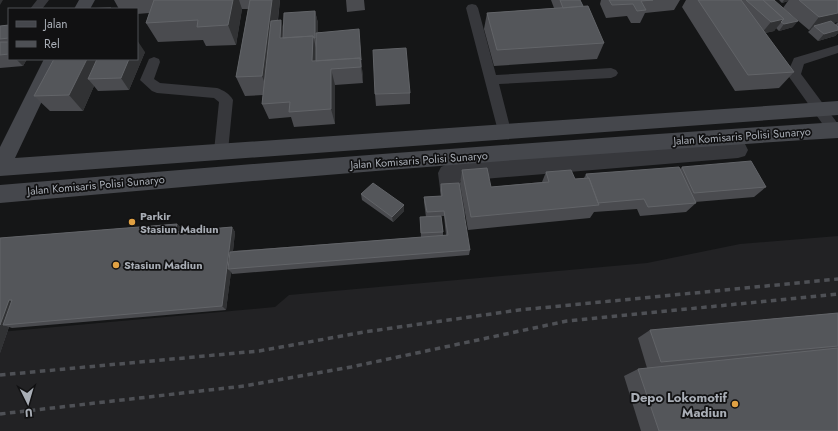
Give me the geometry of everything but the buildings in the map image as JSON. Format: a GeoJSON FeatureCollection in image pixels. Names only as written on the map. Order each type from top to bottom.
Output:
{"type":"FeatureCollection","features":[{"type":"Feature","properties":{"kind":"main road"},"geometry":{"type":"LineString","coordinates":[[0,168],[53,60]]}},
{"type":"Feature","properties":{"kind":"main road","name":"Jalan Komisaris Polisi Sunaryo"},"geometry":{"type":"LineString","coordinates":[[0,168],[196,152],[829,109]]}},
{"type":"Feature","properties":{"kind":"main road"},"geometry":{"type":"LineString","coordinates":[[622,122],[630,143]]}},
{"type":"Feature","properties":{"kind":"main road","name":"Jalan Komisaris Polisi Sunaryo"},"geometry":{"type":"LineString","coordinates":[[0,194],[193,177],[630,143],[836,129]]}},
{"type":"Feature","properties":{"kind":"main road"},"geometry":{"type":"LineString","coordinates":[[193,177],[196,152]]}},
{"type":"Feature","properties":{"kind":"street"},"geometry":{"type":"LineString","coordinates":[[457,232],[448,173],[738,150]]}},
{"type":"Feature","properties":{"kind":"lane"},"geometry":{"type":"LineString","coordinates":[[37,8],[43,0]]}},
{"type":"Feature","properties":{"kind":"lane"},"geometry":{"type":"LineString","coordinates":[[472,8],[492,80],[504,131]]}},
{"type":"Feature","properties":{"kind":"lane"},"geometry":{"type":"LineString","coordinates":[[836,129],[829,109],[794,74],[799,62],[838,49]]}},
{"type":"Feature","properties":{"kind":"lane"},"geometry":{"type":"LineString","coordinates":[[154,62],[147,80],[157,88],[217,93],[226,100],[221,151]]}},
{"type":"Feature","properties":{"kind":"lane"},"geometry":{"type":"LineString","coordinates":[[492,80],[611,73]]}},
{"type":"Feature","properties":{"kind":"shaded area"},"geometry":{"type":"Polygon","coordinates":[[[838,236],[838,431],[0,431],[0,332],[275,307],[289,295],[647,263],[740,244],[838,236]]]}},
{"type":"Feature","properties":{"kind":"railway"},"geometry":{"type":"LineString","coordinates":[[0,375],[259,351],[364,332],[519,310],[838,279]]}},
{"type":"Feature","properties":{"kind":"railway"},"geometry":{"type":"LineString","coordinates":[[0,414],[244,386],[351,367],[567,321],[838,294]]}},
{"type":"Feature","properties":{"kind":"place","name":"Parkir Stasiun Madiun"},"geometry":{"type":"Point","coordinates":[132,222]}},
{"type":"Feature","properties":{"kind":"place","name":"Stasiun Madiun"},"geometry":{"type":"Point","coordinates":[116,265]}},
{"type":"Feature","properties":{"kind":"place","name":"Depo Lokomotif Madiun"},"geometry":{"type":"Point","coordinates":[735,404]}}]}
